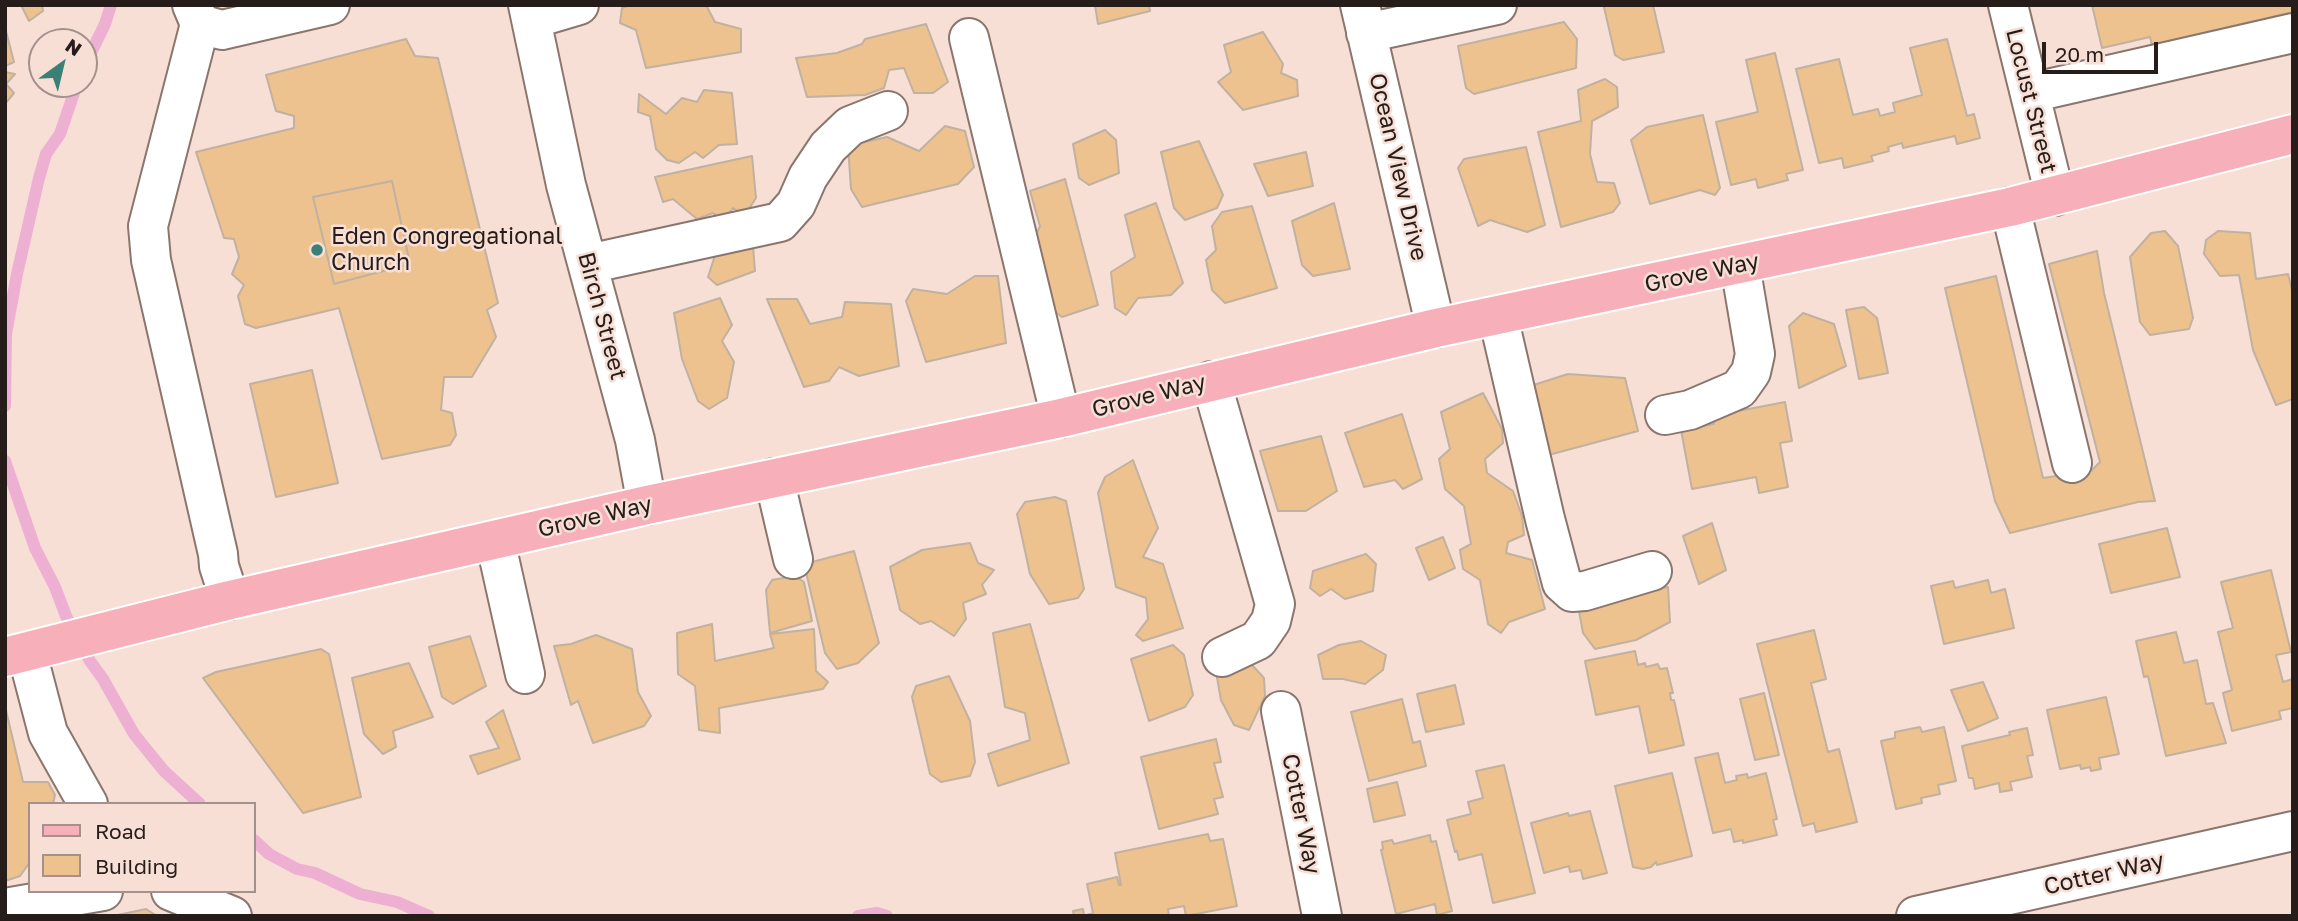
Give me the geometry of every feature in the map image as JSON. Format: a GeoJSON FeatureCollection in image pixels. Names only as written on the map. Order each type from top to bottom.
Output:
{"type":"FeatureCollection","features":[{"type":"Feature","properties":{"kind":"main road","name":"Grove Way"},"geometry":{"type":"LineString","coordinates":[[16,655],[229,600],[647,505],[1061,418],[1436,328],[2055,197],[2293,134]]}},
{"type":"Feature","properties":{"kind":"street"},"geometry":{"type":"LineString","coordinates":[[229,600],[219,566],[151,260],[148,226],[196,15],[222,30],[330,5]]}},
{"type":"Feature","properties":{"kind":"street"},"geometry":{"type":"LineString","coordinates":[[530,12],[579,5]]}},
{"type":"Feature","properties":{"kind":"street"},"geometry":{"type":"LineString","coordinates":[[1363,19],[1497,5]]}},
{"type":"Feature","properties":{"kind":"street","name":"Locust Street"},"geometry":{"type":"LineString","coordinates":[[2008,5],[2055,197]]}},
{"type":"Feature","properties":{"kind":"street","name":"Birch Street"},"geometry":{"type":"LineString","coordinates":[[530,12],[566,185],[635,440],[647,505]]}},
{"type":"Feature","properties":{"kind":"street","name":"Ocean View Drive"},"geometry":{"type":"LineString","coordinates":[[1363,19],[1436,328]]}},
{"type":"Feature","properties":{"kind":"street"},"geometry":{"type":"LineString","coordinates":[[2030,93],[2293,33]]}},
{"type":"Feature","properties":{"kind":"street"},"geometry":{"type":"LineString","coordinates":[[969,38],[1061,418]]}},
{"type":"Feature","properties":{"kind":"street"},"geometry":{"type":"LineString","coordinates":[[588,264],[780,222],[796,204],[808,177],[828,147],[850,126],[888,111]]}},
{"type":"Feature","properties":{"kind":"street"},"geometry":{"type":"LineString","coordinates":[[2010,207],[2071,463]]}},
{"type":"Feature","properties":{"kind":"street"},"geometry":{"type":"LineString","coordinates":[[1665,415],[1690,410],[1739,389],[1751,372],[1755,354],[1740,265]]}},
{"type":"Feature","properties":{"kind":"street"},"geometry":{"type":"LineString","coordinates":[[1498,316],[1562,583],[1572,592],[1585,592],[1652,571]]}},
{"type":"Feature","properties":{"kind":"street"},"geometry":{"type":"LineString","coordinates":[[1211,381],[1275,604],[1271,621],[1258,640],[1222,657]]}},
{"type":"Feature","properties":{"kind":"street"},"geometry":{"type":"LineString","coordinates":[[774,478],[793,559]]}},
{"type":"Feature","properties":{"kind":"street"},"geometry":{"type":"LineString","coordinates":[[495,540],[525,674]]}},
{"type":"Feature","properties":{"kind":"street"},"geometry":{"type":"LineString","coordinates":[[16,655],[48,733],[87,802]]}},
{"type":"Feature","properties":{"kind":"street","name":"Cotter Way"},"geometry":{"type":"LineString","coordinates":[[1281,711],[1322,916]]}},
{"type":"Feature","properties":{"kind":"street","name":"Cotter Way"},"geometry":{"type":"LineString","coordinates":[[1916,916],[2293,831]]}},
{"type":"Feature","properties":{"kind":"street"},"geometry":{"type":"LineString","coordinates":[[5,908],[91,893]]}},
{"type":"Feature","properties":{"kind":"street"},"geometry":{"type":"LineString","coordinates":[[176,893],[232,916]]}},
{"type":"Feature","properties":{"kind":"building"},"geometry":{"type":"Polygon","coordinates":[[[21,5],[42,5],[43,11],[29,21],[21,5]]]}},
{"type":"Feature","properties":{"kind":"building"},"geometry":{"type":"Polygon","coordinates":[[[631,5],[706,5],[715,22],[741,29],[741,52],[646,68],[636,30],[620,23],[622,8],[631,5]]]}},
{"type":"Feature","properties":{"kind":"building"},"geometry":{"type":"Polygon","coordinates":[[[1095,5],[1149,5],[1150,11],[1098,24],[1095,5]]]}},
{"type":"Feature","properties":{"kind":"building"},"geometry":{"type":"Polygon","coordinates":[[[1653,5],[1664,52],[1623,60],[1615,55],[1604,7],[1653,5]]]}},
{"type":"Feature","properties":{"kind":"building"},"geometry":{"type":"Polygon","coordinates":[[[2092,5],[2293,5],[2293,12],[2152,45],[2150,37],[2102,48],[2092,5]]]}},
{"type":"Feature","properties":{"kind":"building"},"geometry":{"type":"Polygon","coordinates":[[[1564,22],[1577,39],[1576,68],[1474,94],[1466,88],[1458,46],[1564,22]]]}},
{"type":"Feature","properties":{"kind":"building"},"geometry":{"type":"Polygon","coordinates":[[[926,24],[948,82],[933,93],[914,93],[904,68],[889,70],[884,88],[865,95],[807,97],[796,58],[837,53],[862,44],[865,39],[926,24]]]}},
{"type":"Feature","properties":{"kind":"building"},"geometry":{"type":"Polygon","coordinates":[[[5,27],[14,62],[5,66],[5,27]]]}},
{"type":"Feature","properties":{"kind":"building"},"geometry":{"type":"Polygon","coordinates":[[[1263,32],[1283,64],[1281,73],[1297,80],[1298,96],[1243,110],[1218,82],[1231,72],[1224,45],[1263,32]]]}},
{"type":"Feature","properties":{"kind":"building"},"geometry":{"type":"Polygon","coordinates":[[[406,39],[415,56],[438,58],[498,303],[487,310],[496,337],[472,377],[444,377],[441,410],[452,413],[456,435],[450,445],[382,459],[339,308],[256,328],[245,324],[238,296],[244,285],[232,274],[239,257],[234,239],[224,238],[196,152],[294,128],[294,116],[276,111],[266,75],[406,39]],[[392,181],[313,197],[334,284],[410,264],[392,181]]]}},
{"type":"Feature","properties":{"kind":"building"},"geometry":{"type":"Polygon","coordinates":[[[1947,39],[1967,116],[1974,114],[1980,138],[1957,144],[1955,136],[1903,148],[1902,143],[1888,147],[1889,151],[1871,156],[1873,161],[1844,168],[1842,158],[1819,163],[1796,69],[1839,59],[1853,115],[1878,109],[1880,116],[1895,112],[1893,103],[1922,95],[1910,48],[1947,39]]]}},
{"type":"Feature","properties":{"kind":"building"},"geometry":{"type":"Polygon","coordinates":[[[1775,53],[1803,170],[1786,174],[1788,180],[1758,188],[1756,179],[1731,185],[1716,122],[1758,112],[1746,60],[1775,53]]]}},
{"type":"Feature","properties":{"kind":"building"},"geometry":{"type":"Polygon","coordinates":[[[5,72],[15,74],[6,84],[14,93],[5,104],[5,72]]]}},
{"type":"Feature","properties":{"kind":"building"},"geometry":{"type":"Polygon","coordinates":[[[1605,79],[1617,87],[1618,107],[1592,121],[1590,154],[1597,182],[1614,183],[1620,203],[1613,212],[1561,227],[1538,132],[1581,121],[1578,90],[1605,79]]]}},
{"type":"Feature","properties":{"kind":"building"},"geometry":{"type":"Polygon","coordinates":[[[704,90],[732,93],[737,144],[719,145],[703,158],[695,152],[679,163],[667,160],[656,149],[650,116],[638,112],[639,94],[666,114],[682,98],[697,102],[704,90]]]}},
{"type":"Feature","properties":{"kind":"building"},"geometry":{"type":"Polygon","coordinates":[[[1703,115],[1720,188],[1715,195],[1700,190],[1650,204],[1631,140],[1647,127],[1703,115]]]}},
{"type":"Feature","properties":{"kind":"building"},"geometry":{"type":"Polygon","coordinates":[[[945,126],[965,131],[974,167],[958,184],[862,207],[851,189],[848,146],[887,137],[919,151],[945,126]]]}},
{"type":"Feature","properties":{"kind":"building"},"geometry":{"type":"Polygon","coordinates":[[[1105,130],[1116,140],[1119,173],[1089,185],[1079,178],[1073,144],[1105,130]]]}},
{"type":"Feature","properties":{"kind":"building"},"geometry":{"type":"Polygon","coordinates":[[[1199,141],[1223,195],[1217,208],[1185,220],[1174,208],[1161,152],[1199,141]]]}},
{"type":"Feature","properties":{"kind":"building"},"geometry":{"type":"Polygon","coordinates":[[[1526,147],[1545,225],[1527,232],[1490,220],[1478,226],[1458,168],[1464,159],[1526,147]]]}},
{"type":"Feature","properties":{"kind":"building"},"geometry":{"type":"Polygon","coordinates":[[[1306,152],[1313,186],[1268,196],[1254,164],[1306,152]]]}},
{"type":"Feature","properties":{"kind":"building"},"geometry":{"type":"Polygon","coordinates":[[[752,156],[756,198],[745,215],[733,208],[723,221],[713,213],[697,219],[673,199],[663,202],[655,177],[752,156]]]}},
{"type":"Feature","properties":{"kind":"building"},"geometry":{"type":"Polygon","coordinates":[[[1065,179],[1098,305],[1062,317],[1054,311],[1042,258],[1030,249],[1040,226],[1030,191],[1065,179]]]}},
{"type":"Feature","properties":{"kind":"building"},"geometry":{"type":"Polygon","coordinates":[[[392,181],[410,264],[334,284],[313,197],[392,181]]]}},
{"type":"Feature","properties":{"kind":"building"},"geometry":{"type":"Polygon","coordinates":[[[1156,203],[1183,283],[1171,295],[1138,298],[1126,315],[1115,308],[1111,272],[1135,257],[1125,215],[1156,203]]]}},
{"type":"Feature","properties":{"kind":"building"},"geometry":{"type":"Polygon","coordinates":[[[1334,203],[1350,269],[1313,276],[1302,265],[1292,221],[1334,203]]]}},
{"type":"Feature","properties":{"kind":"building"},"geometry":{"type":"Polygon","coordinates":[[[1252,206],[1277,288],[1225,303],[1212,290],[1206,260],[1216,250],[1212,226],[1222,212],[1252,206]]]}},
{"type":"Feature","properties":{"kind":"building"},"geometry":{"type":"Polygon","coordinates":[[[2165,231],[2178,246],[2193,318],[2189,329],[2150,335],[2140,322],[2130,257],[2151,233],[2165,231]]]}},
{"type":"Feature","properties":{"kind":"building"},"geometry":{"type":"Polygon","coordinates":[[[2218,231],[2250,233],[2256,279],[2288,274],[2293,294],[2293,399],[2276,405],[2253,350],[2239,275],[2220,276],[2204,254],[2206,240],[2218,231]]]}},
{"type":"Feature","properties":{"kind":"building"},"geometry":{"type":"Polygon","coordinates":[[[753,246],[755,271],[717,285],[708,277],[717,249],[753,246]]]}},
{"type":"Feature","properties":{"kind":"building"},"geometry":{"type":"Polygon","coordinates":[[[2097,251],[2104,293],[2155,501],[2138,502],[2010,533],[1995,501],[1945,288],[1996,276],[2043,478],[2091,471],[2100,462],[2049,264],[2097,251]]]}},
{"type":"Feature","properties":{"kind":"building"},"geometry":{"type":"Polygon","coordinates":[[[975,276],[998,276],[1006,343],[926,362],[906,301],[913,289],[947,294],[975,276]]]}},
{"type":"Feature","properties":{"kind":"building"},"geometry":{"type":"Polygon","coordinates":[[[720,298],[732,325],[722,341],[734,362],[727,398],[709,409],[698,401],[682,359],[674,313],[720,298]]]}},
{"type":"Feature","properties":{"kind":"building"},"geometry":{"type":"Polygon","coordinates":[[[767,299],[797,299],[810,324],[842,317],[845,302],[891,304],[899,366],[859,376],[839,367],[829,381],[804,387],[767,299]]]}},
{"type":"Feature","properties":{"kind":"building"},"geometry":{"type":"Polygon","coordinates":[[[1864,307],[1877,318],[1888,373],[1859,379],[1846,310],[1864,307]]]}},
{"type":"Feature","properties":{"kind":"building"},"geometry":{"type":"Polygon","coordinates":[[[1803,313],[1834,324],[1846,366],[1799,388],[1789,326],[1803,313]]]}},
{"type":"Feature","properties":{"kind":"building"},"geometry":{"type":"Polygon","coordinates":[[[312,370],[338,483],[276,497],[250,384],[312,370]]]}},
{"type":"Feature","properties":{"kind":"building"},"geometry":{"type":"Polygon","coordinates":[[[1568,374],[1625,378],[1638,431],[1541,457],[1518,390],[1568,374]]]}},
{"type":"Feature","properties":{"kind":"building"},"geometry":{"type":"Polygon","coordinates":[[[1483,393],[1502,429],[1503,443],[1485,459],[1487,473],[1513,491],[1522,516],[1524,535],[1508,542],[1506,553],[1532,560],[1545,609],[1509,622],[1501,633],[1488,624],[1480,580],[1463,569],[1460,550],[1471,544],[1464,506],[1445,489],[1439,459],[1450,449],[1441,412],[1483,393]]]}},
{"type":"Feature","properties":{"kind":"building"},"geometry":{"type":"Polygon","coordinates":[[[1785,402],[1792,441],[1780,443],[1788,487],[1759,493],[1756,477],[1692,489],[1681,430],[1714,424],[1712,416],[1785,402]]]}},
{"type":"Feature","properties":{"kind":"building"},"geometry":{"type":"Polygon","coordinates":[[[1402,414],[1422,479],[1403,489],[1395,480],[1364,487],[1345,433],[1402,414]]]}},
{"type":"Feature","properties":{"kind":"building"},"geometry":{"type":"Polygon","coordinates":[[[1321,436],[1337,491],[1306,511],[1278,511],[1260,451],[1321,436]]]}},
{"type":"Feature","properties":{"kind":"building"},"geometry":{"type":"Polygon","coordinates":[[[1133,460],[1158,528],[1143,557],[1163,564],[1183,628],[1143,641],[1136,635],[1148,619],[1146,598],[1116,587],[1098,493],[1105,477],[1133,460]]]}},
{"type":"Feature","properties":{"kind":"building"},"geometry":{"type":"Polygon","coordinates":[[[1055,497],[1066,501],[1084,589],[1078,598],[1049,604],[1030,574],[1017,514],[1025,502],[1055,497]]]}},
{"type":"Feature","properties":{"kind":"building"},"geometry":{"type":"Polygon","coordinates":[[[1712,523],[1726,570],[1699,584],[1683,536],[1712,523]]]}},
{"type":"Feature","properties":{"kind":"building"},"geometry":{"type":"Polygon","coordinates":[[[2167,528],[2180,577],[2111,593],[2099,544],[2167,528]]]}},
{"type":"Feature","properties":{"kind":"building"},"geometry":{"type":"Polygon","coordinates":[[[1443,537],[1455,568],[1429,580],[1416,548],[1443,537]]]}},
{"type":"Feature","properties":{"kind":"building"},"geometry":{"type":"Polygon","coordinates":[[[970,543],[978,563],[994,570],[982,585],[986,594],[963,603],[966,619],[954,636],[931,621],[920,624],[900,610],[890,567],[922,550],[970,543]]]}},
{"type":"Feature","properties":{"kind":"building"},"geometry":{"type":"Polygon","coordinates":[[[854,551],[879,643],[858,663],[837,669],[825,653],[806,572],[812,562],[854,551]]]}},
{"type":"Feature","properties":{"kind":"building"},"geometry":{"type":"Polygon","coordinates":[[[1366,554],[1376,564],[1373,591],[1345,599],[1331,589],[1320,596],[1310,588],[1313,571],[1366,554]]]}},
{"type":"Feature","properties":{"kind":"building"},"geometry":{"type":"Polygon","coordinates":[[[2271,570],[2291,652],[2276,655],[2283,682],[2293,679],[2293,708],[2279,711],[2281,719],[2232,731],[2223,693],[2232,690],[2218,632],[2233,628],[2221,582],[2271,570]]]}},
{"type":"Feature","properties":{"kind":"building"},"geometry":{"type":"Polygon","coordinates":[[[795,576],[804,582],[812,621],[770,633],[766,590],[772,580],[795,576]]]}},
{"type":"Feature","properties":{"kind":"building"},"geometry":{"type":"Polygon","coordinates":[[[1988,580],[1991,593],[2005,589],[2014,628],[1944,644],[1931,586],[1953,581],[1955,588],[1988,580]]]}},
{"type":"Feature","properties":{"kind":"building"},"geometry":{"type":"Polygon","coordinates":[[[1668,587],[1670,622],[1636,640],[1595,649],[1583,633],[1579,611],[1585,602],[1668,587]]]}},
{"type":"Feature","properties":{"kind":"building"},"geometry":{"type":"Polygon","coordinates":[[[712,624],[715,661],[774,648],[770,634],[814,629],[816,671],[828,682],[823,689],[719,708],[720,733],[699,730],[695,686],[678,674],[677,633],[712,624]]]}},
{"type":"Feature","properties":{"kind":"building"},"geometry":{"type":"Polygon","coordinates":[[[1030,624],[1069,763],[998,786],[988,754],[1030,740],[1025,713],[1005,707],[993,633],[1030,624]]]}},
{"type":"Feature","properties":{"kind":"building"},"geometry":{"type":"Polygon","coordinates":[[[1814,630],[1826,679],[1811,683],[1828,752],[1839,749],[1857,822],[1816,832],[1814,823],[1803,826],[1757,644],[1814,630]]]}},
{"type":"Feature","properties":{"kind":"building"},"geometry":{"type":"Polygon","coordinates":[[[2176,632],[2184,663],[2197,660],[2206,704],[2213,703],[2226,743],[2166,756],[2148,676],[2144,677],[2136,641],[2176,632]]]}},
{"type":"Feature","properties":{"kind":"building"},"geometry":{"type":"Polygon","coordinates":[[[596,635],[632,649],[638,692],[651,716],[644,726],[593,743],[578,701],[571,705],[554,646],[571,644],[596,635]]]}},
{"type":"Feature","properties":{"kind":"building"},"geometry":{"type":"Polygon","coordinates":[[[470,636],[486,686],[453,704],[442,697],[429,647],[470,636]]]}},
{"type":"Feature","properties":{"kind":"building"},"geometry":{"type":"Polygon","coordinates":[[[1361,641],[1386,655],[1383,670],[1365,684],[1343,679],[1323,679],[1318,655],[1339,645],[1361,641]]]}},
{"type":"Feature","properties":{"kind":"building"},"geometry":{"type":"Polygon","coordinates":[[[1173,645],[1184,655],[1193,695],[1185,707],[1149,721],[1131,659],[1173,645]]]}},
{"type":"Feature","properties":{"kind":"building"},"geometry":{"type":"Polygon","coordinates":[[[321,649],[329,654],[361,797],[303,813],[203,678],[216,672],[321,649]]]}},
{"type":"Feature","properties":{"kind":"building"},"geometry":{"type":"Polygon","coordinates":[[[1635,651],[1638,665],[1645,663],[1646,667],[1658,664],[1660,669],[1667,668],[1673,693],[1670,693],[1671,700],[1674,700],[1684,745],[1649,753],[1639,706],[1596,715],[1585,661],[1635,651]]]}},
{"type":"Feature","properties":{"kind":"building"},"geometry":{"type":"Polygon","coordinates":[[[409,663],[433,717],[393,731],[396,747],[383,754],[364,734],[352,678],[409,663]]]}},
{"type":"Feature","properties":{"kind":"building"},"geometry":{"type":"Polygon","coordinates":[[[1252,665],[1264,678],[1265,696],[1249,730],[1234,725],[1221,700],[1216,672],[1252,665]]]}},
{"type":"Feature","properties":{"kind":"building"},"geometry":{"type":"Polygon","coordinates":[[[949,676],[970,721],[975,762],[970,776],[941,782],[930,774],[912,697],[916,686],[949,676]]]}},
{"type":"Feature","properties":{"kind":"building"},"geometry":{"type":"Polygon","coordinates":[[[1983,682],[1998,718],[1968,731],[1951,690],[1983,682]]]}},
{"type":"Feature","properties":{"kind":"building"},"geometry":{"type":"Polygon","coordinates":[[[1455,685],[1464,724],[1426,732],[1417,694],[1455,685]]]}},
{"type":"Feature","properties":{"kind":"building"},"geometry":{"type":"Polygon","coordinates":[[[1764,693],[1779,755],[1755,760],[1740,699],[1764,693]]]}},
{"type":"Feature","properties":{"kind":"building"},"geometry":{"type":"Polygon","coordinates":[[[2106,697],[2119,754],[2099,758],[2101,769],[2091,771],[2090,767],[2081,769],[2080,765],[2060,769],[2047,710],[2106,697]]]}},
{"type":"Feature","properties":{"kind":"building"},"geometry":{"type":"Polygon","coordinates":[[[1402,699],[1413,743],[1420,741],[1426,766],[1369,781],[1351,712],[1402,699]]]}},
{"type":"Feature","properties":{"kind":"building"},"geometry":{"type":"Polygon","coordinates":[[[5,706],[23,782],[48,782],[55,795],[53,802],[28,802],[28,865],[20,876],[5,881],[5,706]]]}},
{"type":"Feature","properties":{"kind":"building"},"geometry":{"type":"Polygon","coordinates":[[[503,710],[520,759],[478,774],[470,756],[499,748],[486,722],[503,710]]]}},
{"type":"Feature","properties":{"kind":"building"},"geometry":{"type":"Polygon","coordinates":[[[1920,727],[1922,732],[1944,727],[1956,781],[1938,785],[1940,794],[1921,798],[1922,803],[1896,809],[1881,741],[1895,738],[1895,732],[1920,727]]]}},
{"type":"Feature","properties":{"kind":"building"},"geometry":{"type":"Polygon","coordinates":[[[2027,728],[2033,755],[2027,756],[2032,777],[2010,782],[2012,790],[2000,792],[1999,783],[1975,789],[1973,778],[1969,778],[1962,746],[2010,735],[2009,732],[2027,728]]]}},
{"type":"Feature","properties":{"kind":"building"},"geometry":{"type":"Polygon","coordinates":[[[1216,739],[1221,762],[1214,763],[1223,797],[1214,799],[1218,814],[1159,829],[1141,757],[1216,739]]]}},
{"type":"Feature","properties":{"kind":"building"},"geometry":{"type":"Polygon","coordinates":[[[1718,753],[1725,783],[1737,780],[1736,776],[1747,774],[1748,778],[1766,773],[1777,819],[1773,820],[1777,835],[1743,843],[1743,840],[1734,842],[1731,829],[1713,833],[1695,758],[1718,753]]]}},
{"type":"Feature","properties":{"kind":"building"},"geometry":{"type":"Polygon","coordinates":[[[1504,765],[1535,893],[1493,903],[1482,854],[1459,860],[1447,820],[1471,814],[1468,802],[1483,798],[1476,771],[1504,765]]]}},
{"type":"Feature","properties":{"kind":"building"},"geometry":{"type":"Polygon","coordinates":[[[1672,773],[1692,856],[1657,865],[1656,862],[1643,869],[1633,867],[1615,786],[1672,773]]]}},
{"type":"Feature","properties":{"kind":"building"},"geometry":{"type":"Polygon","coordinates":[[[1397,782],[1405,815],[1374,822],[1367,789],[1397,782]]]}},
{"type":"Feature","properties":{"kind":"building"},"geometry":{"type":"Polygon","coordinates":[[[1590,811],[1607,873],[1583,879],[1581,870],[1570,872],[1569,866],[1544,873],[1531,823],[1568,813],[1569,816],[1590,811]]]}},
{"type":"Feature","properties":{"kind":"building"},"geometry":{"type":"Polygon","coordinates":[[[1208,834],[1210,841],[1223,839],[1237,906],[1186,916],[1184,906],[1168,909],[1169,916],[1084,916],[1093,913],[1087,884],[1117,877],[1121,885],[1115,853],[1208,834]]]}},
{"type":"Feature","properties":{"kind":"building"},"geometry":{"type":"Polygon","coordinates":[[[1430,835],[1431,842],[1436,841],[1452,911],[1437,915],[1435,904],[1396,914],[1381,850],[1382,842],[1392,840],[1394,844],[1430,835]]]}},
{"type":"Feature","properties":{"kind":"building"},"geometry":{"type":"Polygon","coordinates":[[[146,909],[157,916],[113,916],[146,909]]]}},
{"type":"Feature","properties":{"kind":"building"},"geometry":{"type":"Polygon","coordinates":[[[1083,909],[1084,916],[1074,916],[1073,911],[1083,909]]]}},
{"type":"Feature","properties":{"kind":"waterway"},"geometry":{"type":"LineString","coordinates":[[98,38],[111,5]]}},
{"type":"Feature","properties":{"kind":"waterway"},"geometry":{"type":"LineString","coordinates":[[5,406],[6,334],[17,274],[46,154],[60,134],[72,98]]}},
{"type":"Feature","properties":{"kind":"waterway"},"geometry":{"type":"LineString","coordinates":[[5,461],[35,548],[90,661],[134,734],[164,771],[198,802]]}},
{"type":"Feature","properties":{"kind":"waterway"},"geometry":{"type":"LineString","coordinates":[[256,842],[269,854],[297,869],[315,873],[360,894],[397,902],[429,916]]}},
{"type":"Feature","properties":{"kind":"waterway"},"geometry":{"type":"LineString","coordinates":[[858,916],[877,913],[887,916]]}},
{"type":"Feature","properties":{"kind":"place","name":"Eden Congregational Church"},"geometry":{"type":"Point","coordinates":[317,250]}}]}
